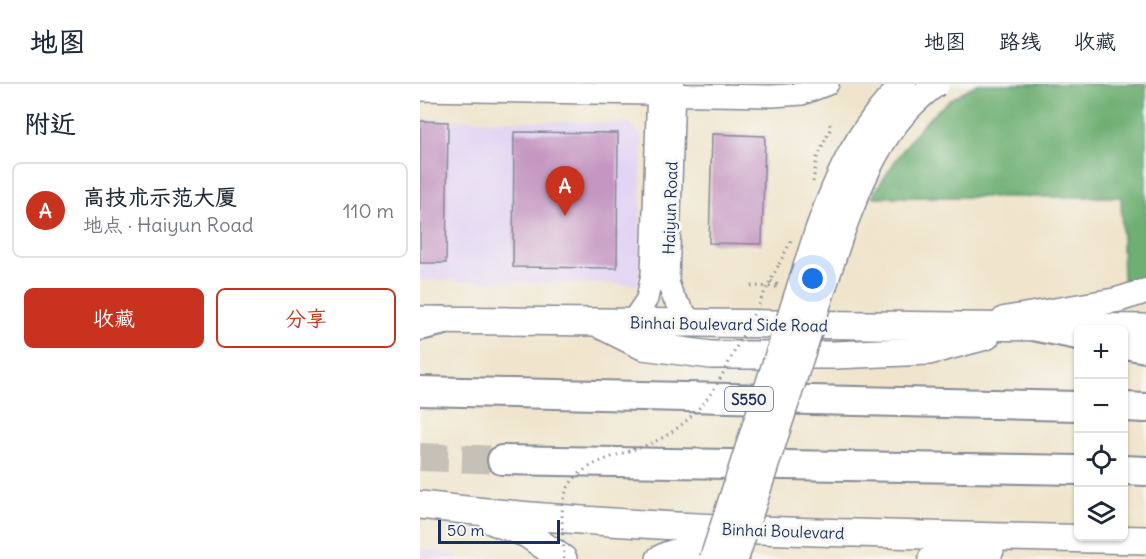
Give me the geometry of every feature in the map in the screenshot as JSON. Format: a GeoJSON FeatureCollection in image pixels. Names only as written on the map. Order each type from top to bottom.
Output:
{"type":"FeatureCollection","features":[{"type":"Feature","properties":{"kind":"highway"},"geometry":{"type":"LineString","coordinates":[[1030,327],[1074,334]]}},
{"type":"Feature","properties":{"kind":"highway"},"geometry":{"type":"LineString","coordinates":[[1128,345],[1146,348]]}},
{"type":"Feature","properties":{"kind":"highway","name":"S550"},"geometry":{"type":"LineString","coordinates":[[420,391],[1074,406]]}},
{"type":"Feature","properties":{"kind":"highway"},"geometry":{"type":"LineString","coordinates":[[1128,407],[1146,408]]}},
{"type":"Feature","properties":{"kind":"highway"},"geometry":{"type":"LineString","coordinates":[[502,460],[1074,470]]}},
{"type":"Feature","properties":{"kind":"highway"},"geometry":{"type":"LineString","coordinates":[[1128,470],[1146,471]]}},
{"type":"Feature","properties":{"kind":"main road"},"geometry":{"type":"LineString","coordinates":[[712,559],[817,231],[837,179],[863,131],[879,109],[904,84]]}},
{"type":"Feature","properties":{"kind":"main road"},"geometry":{"type":"LineString","coordinates":[[736,559],[840,238],[869,164],[897,123],[937,84]]}},
{"type":"Feature","properties":{"kind":"main road"},"geometry":{"type":"LineString","coordinates":[[961,326],[1117,300],[1146,291]]}},
{"type":"Feature","properties":{"kind":"main road","name":"Binhai Boulevard Side Road"},"geometry":{"type":"LineString","coordinates":[[427,322],[1030,327]]}},
{"type":"Feature","properties":{"kind":"main road"},"geometry":{"type":"LineString","coordinates":[[597,323],[643,346],[722,355],[834,356],[929,351],[1030,327],[1146,328]]}},
{"type":"Feature","properties":{"kind":"main road","name":"Binhai Boulevard"},"geometry":{"type":"LineString","coordinates":[[420,505],[730,530],[1146,540]]}},
{"type":"Feature","properties":{"kind":"main road"},"geometry":{"type":"LineString","coordinates":[[455,509],[527,534],[564,559]]}},
{"type":"Feature","properties":{"kind":"main road"},"geometry":{"type":"LineString","coordinates":[[932,559],[1073,538]]}},
{"type":"Feature","properties":{"kind":"main road"},"geometry":{"type":"LineString","coordinates":[[660,559],[677,552],[692,551],[725,559]]}},
{"type":"Feature","properties":{"kind":"street"},"geometry":{"type":"LineString","coordinates":[[420,90],[666,89],[791,95],[813,91],[828,84]]}},
{"type":"Feature","properties":{"kind":"street","name":"Haiyun Road"},"geometry":{"type":"LineString","coordinates":[[631,323],[642,310],[647,299],[652,274],[666,89]]}},
{"type":"Feature","properties":{"kind":"street","name":"Haiyun Road"},"geometry":{"type":"LineString","coordinates":[[666,89],[668,282],[673,297],[693,324]]}},
{"type":"Feature","properties":{"kind":"path"},"geometry":{"type":"LineString","coordinates":[[811,193],[817,158],[831,128],[829,122]]}},
{"type":"Feature","properties":{"kind":"path"},"geometry":{"type":"LineString","coordinates":[[564,559],[563,506],[570,484],[584,469],[657,441],[689,419],[715,389],[779,264]]}},
{"type":"Feature","properties":{"kind":"path"},"geometry":{"type":"LineString","coordinates":[[751,286],[783,287],[771,281]]}},
{"type":"Feature","properties":{"kind":"shaded area"},"geometry":{"type":"Polygon","coordinates":[[[420,119],[629,123],[642,137],[639,285],[420,280],[420,119]]]}},
{"type":"Feature","properties":{"kind":"shaded area"},"geometry":{"type":"Polygon","coordinates":[[[420,550],[449,552],[461,559],[420,559],[420,550]]]}},
{"type":"Feature","properties":{"kind":"green space"},"geometry":{"type":"Polygon","coordinates":[[[978,84],[1146,84],[1146,278],[1123,282],[1121,197],[872,197],[893,163],[930,118],[960,93],[978,84]]]}},
{"type":"Feature","properties":{"kind":"building"},"geometry":{"type":"Polygon","coordinates":[[[420,121],[448,122],[446,263],[420,263],[420,121]]]}},
{"type":"Feature","properties":{"kind":"building"},"geometry":{"type":"Polygon","coordinates":[[[514,132],[618,133],[617,268],[513,267],[514,132]]]}},
{"type":"Feature","properties":{"kind":"building"},"geometry":{"type":"Polygon","coordinates":[[[712,134],[765,136],[762,244],[709,243],[712,134]]]}},
{"type":"Feature","properties":{"kind":"tunnel"},"geometry":{"type":"LineString","coordinates":[[420,457],[502,460]]}},
{"type":"Feature","properties":{"kind":"place","name":"高技术示范大厦"},"geometry":{"type":"Point","coordinates":[565,216]}}]}
